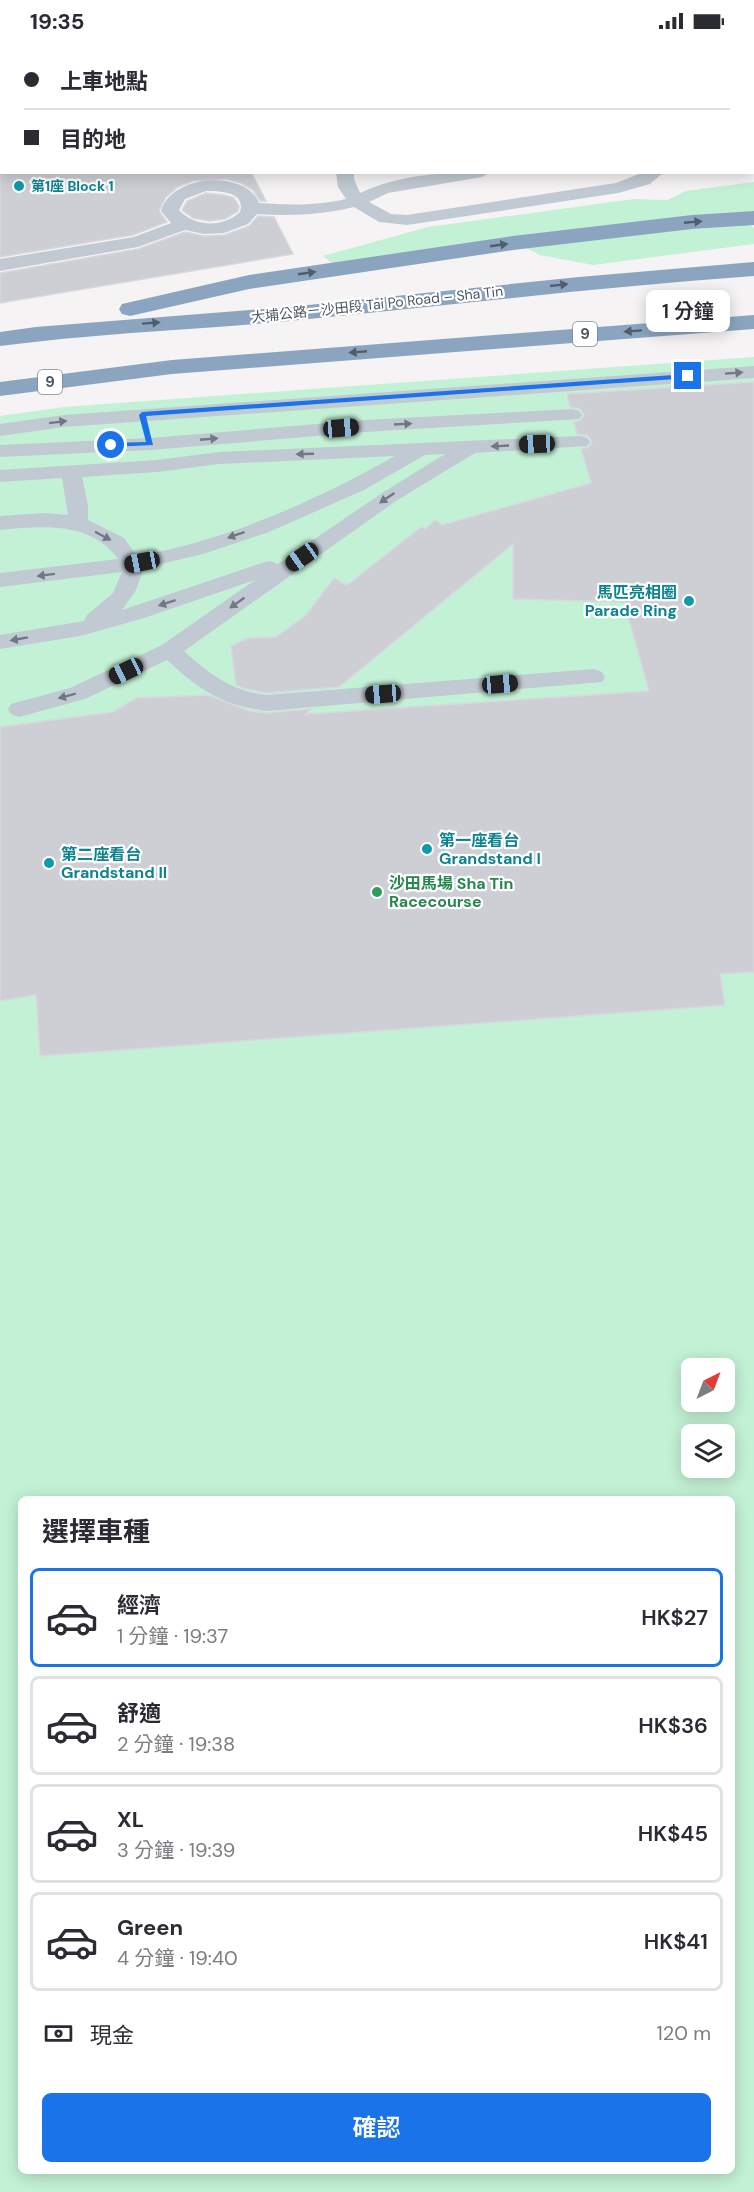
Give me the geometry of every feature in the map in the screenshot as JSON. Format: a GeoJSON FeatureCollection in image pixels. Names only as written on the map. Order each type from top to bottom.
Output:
{"type":"FeatureCollection","features":[{"type":"Feature","properties":{"kind":"highway"},"geometry":{"type":"LineString","coordinates":[[30,335],[92,317],[249,282],[513,243],[692,222],[754,218]]}},
{"type":"Feature","properties":{"kind":"highway","name":"大埔公路－沙田段 Tai Po Road – Sha Tin"},"geometry":{"type":"LineString","coordinates":[[0,339],[294,313],[632,277],[754,269]]}},
{"type":"Feature","properties":{"kind":"highway","name":"9"},"geometry":{"type":"LineString","coordinates":[[0,389],[172,367],[754,322]]}},
{"type":"Feature","properties":{"kind":"lane"},"geometry":{"type":"LineString","coordinates":[[345,174],[344,178],[350,190],[366,209],[383,217],[407,220],[618,188],[644,180],[653,174]]}},
{"type":"Feature","properties":{"kind":"lane"},"geometry":{"type":"LineString","coordinates":[[251,207],[300,211],[325,209],[354,202],[393,186],[469,174]]}},
{"type":"Feature","properties":{"kind":"lane"},"geometry":{"type":"LineString","coordinates":[[224,179],[250,200],[251,207],[242,220],[232,225],[207,228],[184,224],[170,211],[171,202],[178,195],[224,179]]}},
{"type":"Feature","properties":{"kind":"lane"},"geometry":{"type":"LineString","coordinates":[[0,265],[138,242],[184,224]]}},
{"type":"Feature","properties":{"kind":"lane"},"geometry":{"type":"LineString","coordinates":[[0,430],[64,421],[142,415],[754,372]]}},
{"type":"Feature","properties":{"kind":"lane"},"geometry":{"type":"LineString","coordinates":[[142,415],[150,444]]}},
{"type":"Feature","properties":{"kind":"lane"},"geometry":{"type":"LineString","coordinates":[[0,451],[150,444],[365,426],[572,415]]}},
{"type":"Feature","properties":{"kind":"lane"},"geometry":{"type":"LineString","coordinates":[[0,476],[71,472],[219,458],[580,442]]}},
{"type":"Feature","properties":{"kind":"lane"},"geometry":{"type":"LineString","coordinates":[[150,444],[172,454],[219,458]]}},
{"type":"Feature","properties":{"kind":"lane"},"geometry":{"type":"LineString","coordinates":[[19,709],[77,694],[170,650],[427,472],[474,447]]}},
{"type":"Feature","properties":{"kind":"lane"},"geometry":{"type":"LineString","coordinates":[[0,580],[122,566],[202,547],[291,515],[365,482],[421,450]]}},
{"type":"Feature","properties":{"kind":"lane"},"geometry":{"type":"LineString","coordinates":[[71,472],[78,505],[78,523]]}},
{"type":"Feature","properties":{"kind":"lane"},"geometry":{"type":"LineString","coordinates":[[0,523],[45,519],[78,523],[117,543],[134,567],[128,590],[108,612],[80,628]]}},
{"type":"Feature","properties":{"kind":"lane"},"geometry":{"type":"LineString","coordinates":[[0,642],[80,628],[188,597],[302,557]]}},
{"type":"Feature","properties":{"kind":"lane"},"geometry":{"type":"LineString","coordinates":[[170,650],[206,684],[243,701],[266,703],[594,677]]}},
{"type":"Feature","properties":{"kind":"green space"},"geometry":{"type":"Polygon","coordinates":[[[754,182],[754,215],[743,217],[754,228],[754,244],[593,265],[540,255],[514,242],[333,264],[323,256],[428,227],[634,199],[667,200],[686,191],[754,182]]]}},
{"type":"Feature","properties":{"kind":"green space","name":"沙田馬場 Sha Tin Racecourse"},"geometry":{"type":"Polygon","coordinates":[[[754,357],[754,2192],[0,2192],[0,416],[64,407],[754,357]]]}},
{"type":"Feature","properties":{"kind":"building"},"geometry":{"type":"Polygon","coordinates":[[[0,174],[252,174],[266,201],[260,201],[253,190],[241,183],[226,179],[193,181],[178,187],[166,197],[159,211],[167,222],[133,235],[0,257],[0,174]]]}},
{"type":"Feature","properties":{"kind":"building"},"geometry":{"type":"Polygon","coordinates":[[[206,193],[234,198],[239,206],[238,211],[225,219],[209,221],[193,218],[182,210],[187,201],[206,193]]]}},
{"type":"Feature","properties":{"kind":"building"},"geometry":{"type":"Polygon","coordinates":[[[258,216],[274,217],[293,254],[0,303],[0,273],[138,249],[185,232],[204,236],[225,235],[249,226],[258,216]]]}},
{"type":"Feature","properties":{"kind":"building","name":"第一座看台 Grandstand I"},"geometry":{"type":"Polygon","coordinates":[[[754,382],[754,972],[720,974],[725,1005],[40,1056],[36,995],[0,1001],[0,727],[113,712],[136,698],[208,695],[250,711],[266,713],[311,709],[306,714],[649,691],[624,602],[513,599],[513,544],[339,687],[266,693],[243,688],[236,685],[231,646],[248,638],[276,637],[306,615],[334,578],[347,585],[421,527],[425,529],[435,520],[442,525],[591,483],[581,449],[589,447],[592,442],[588,436],[577,434],[574,422],[581,420],[584,415],[580,409],[570,407],[567,394],[754,382]]]}},
{"type":"Feature","properties":{"kind":"place","name":"第1座 Block 1"},"geometry":{"type":"Point","coordinates":[19,186]}},
{"type":"Feature","properties":{"kind":"place","name":"馬匹亮相圈 Parade Ring"},"geometry":{"type":"Point","coordinates":[689,601]}},
{"type":"Feature","properties":{"kind":"place","name":"第一座看台 Grandstand I"},"geometry":{"type":"Point","coordinates":[427,849]}},
{"type":"Feature","properties":{"kind":"place","name":"第二座看台 Grandstand II"},"geometry":{"type":"Point","coordinates":[49,863]}},
{"type":"Feature","properties":{"kind":"place","name":"沙田馬場 Sha Tin Racecourse"},"geometry":{"type":"Point","coordinates":[377,892]}},
{"type":"Feature","properties":{"kind":"route"},"geometry":{"type":"LineString","coordinates":[[111,445],[150,444],[142,415],[354,398],[688,376]]}}]}
